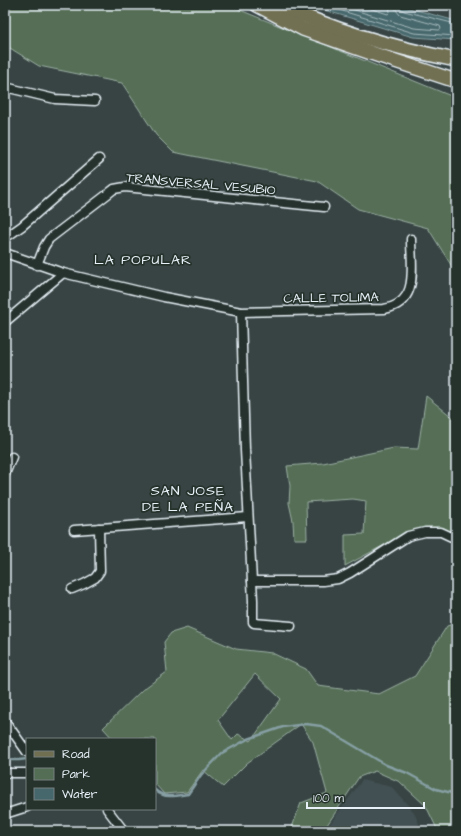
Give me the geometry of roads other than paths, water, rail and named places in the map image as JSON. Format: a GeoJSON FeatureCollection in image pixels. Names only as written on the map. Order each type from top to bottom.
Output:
{"type":"FeatureCollection","features":[{"type":"Feature","properties":{"kind":"main road"},"geometry":{"type":"LineString","coordinates":[[257,5],[303,29],[456,81]]}},
{"type":"Feature","properties":{"kind":"main road"},"geometry":{"type":"LineString","coordinates":[[280,5],[308,19],[380,43],[456,60]]}},
{"type":"Feature","properties":{"kind":"street"},"geometry":{"type":"LineString","coordinates":[[5,87],[56,99],[95,101]]}},
{"type":"Feature","properties":{"kind":"street"},"geometry":{"type":"LineString","coordinates":[[5,238],[22,226],[99,159]]}},
{"type":"Feature","properties":{"kind":"street","name":"TRANSVERSAL VESUBIO"},"geometry":{"type":"LineString","coordinates":[[37,265],[49,238],[114,189],[125,187],[324,207]]}},
{"type":"Feature","properties":{"kind":"street","name":"CALLE TOLIMA"},"geometry":{"type":"LineString","coordinates":[[5,252],[37,265],[63,273],[164,297],[241,312],[384,309],[394,308],[403,302],[409,294],[411,277],[410,239]]}},
{"type":"Feature","properties":{"kind":"street"},"geometry":{"type":"LineString","coordinates":[[5,322],[63,273]]}},
{"type":"Feature","properties":{"kind":"street"},"geometry":{"type":"LineString","coordinates":[[241,312],[248,517],[254,600],[254,622],[291,626]]}},
{"type":"Feature","properties":{"kind":"street"},"geometry":{"type":"LineString","coordinates":[[5,474],[12,457]]}},
{"type":"Feature","properties":{"kind":"street"},"geometry":{"type":"LineString","coordinates":[[74,530],[248,517]]}},
{"type":"Feature","properties":{"kind":"street"},"geometry":{"type":"LineString","coordinates":[[72,589],[95,578],[100,571],[99,528]]}},
{"type":"Feature","properties":{"kind":"street"},"geometry":{"type":"LineString","coordinates":[[252,581],[323,581],[338,579],[408,536],[425,532],[441,532],[456,539]]}},
{"type":"Feature","properties":{"kind":"street"},"geometry":{"type":"LineString","coordinates":[[5,721],[26,751]]}},
{"type":"Feature","properties":{"kind":"street"},"geometry":{"type":"LineString","coordinates":[[5,773],[26,773]]}},
{"type":"Feature","properties":{"kind":"street"},"geometry":{"type":"LineString","coordinates":[[5,814],[26,807]]}},
{"type":"Feature","properties":{"kind":"street"},"geometry":{"type":"LineString","coordinates":[[108,810],[124,831]]}},
{"type":"Feature","properties":{"kind":"water"},"geometry":{"type":"Polygon","coordinates":[[[313,5],[398,5],[456,21],[456,40],[413,37],[324,10],[313,5]]]}},
{"type":"Feature","properties":{"kind":"waterway"},"geometry":{"type":"LineString","coordinates":[[156,791],[166,796],[188,794],[201,775],[222,753],[248,739],[283,727],[306,724],[321,726],[386,765],[407,773],[436,789],[456,794]]}},
{"type":"Feature","properties":{"kind":"waterway"},"geometry":{"type":"LineString","coordinates":[[5,760],[26,759]]}},
{"type":"Feature","properties":{"kind":"district","name":"LA POPULAR"},"geometry":{"type":"Point","coordinates":[143,260]}},
{"type":"Feature","properties":{"kind":"district","name":"SAN JOSE DE LA PEÑA"},"geometry":{"type":"Point","coordinates":[188,500]}}]}
